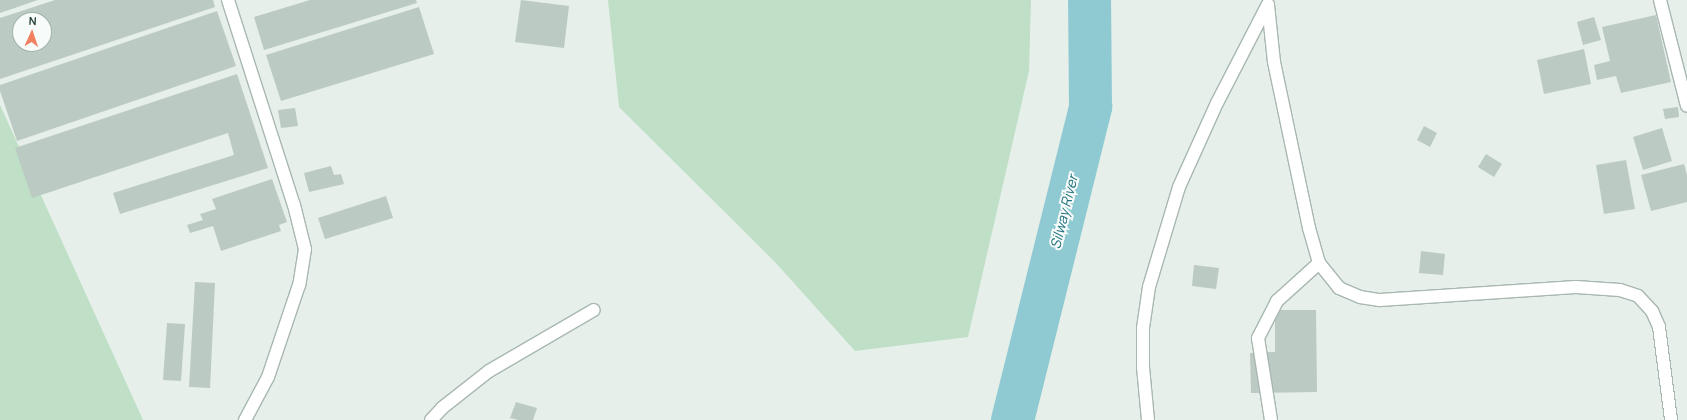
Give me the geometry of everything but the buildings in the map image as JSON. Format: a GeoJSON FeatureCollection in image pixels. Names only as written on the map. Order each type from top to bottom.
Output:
{"type":"FeatureCollection","features":[{"type":"Feature","properties":{"kind":"street"},"geometry":{"type":"LineString","coordinates":[[228,0],[294,205],[305,249],[299,285],[268,377],[245,420]]}},
{"type":"Feature","properties":{"kind":"street"},"geometry":{"type":"LineString","coordinates":[[1660,0],[1687,106]]}},
{"type":"Feature","properties":{"kind":"street"},"geometry":{"type":"LineString","coordinates":[[1270,2],[1274,62],[1287,130],[1309,228],[1319,264],[1339,288],[1360,298],[1380,300],[1576,287],[1620,290],[1638,296],[1652,311],[1659,327],[1671,420]]}},
{"type":"Feature","properties":{"kind":"street"},"geometry":{"type":"LineString","coordinates":[[1148,420],[1143,351],[1143,328],[1149,287],[1179,187],[1217,103],[1270,2]]}},
{"type":"Feature","properties":{"kind":"street"},"geometry":{"type":"LineString","coordinates":[[1271,420],[1258,338],[1277,301],[1319,264]]}},
{"type":"Feature","properties":{"kind":"street"},"geometry":{"type":"LineString","coordinates":[[431,420],[442,408],[489,371],[594,310]]}},
{"type":"Feature","properties":{"kind":"green space"},"geometry":{"type":"Polygon","coordinates":[[[608,0],[1031,0],[1029,71],[968,337],[855,351],[775,262],[619,107],[608,0]]]}},
{"type":"Feature","properties":{"kind":"green space"},"geometry":{"type":"Polygon","coordinates":[[[0,105],[143,420],[0,420],[0,105]]]}},
{"type":"Feature","properties":{"kind":"waterway","name":"Silway River"},"geometry":{"type":"LineString","coordinates":[[1012,420],[1090,106],[1089,0]]}}]}
